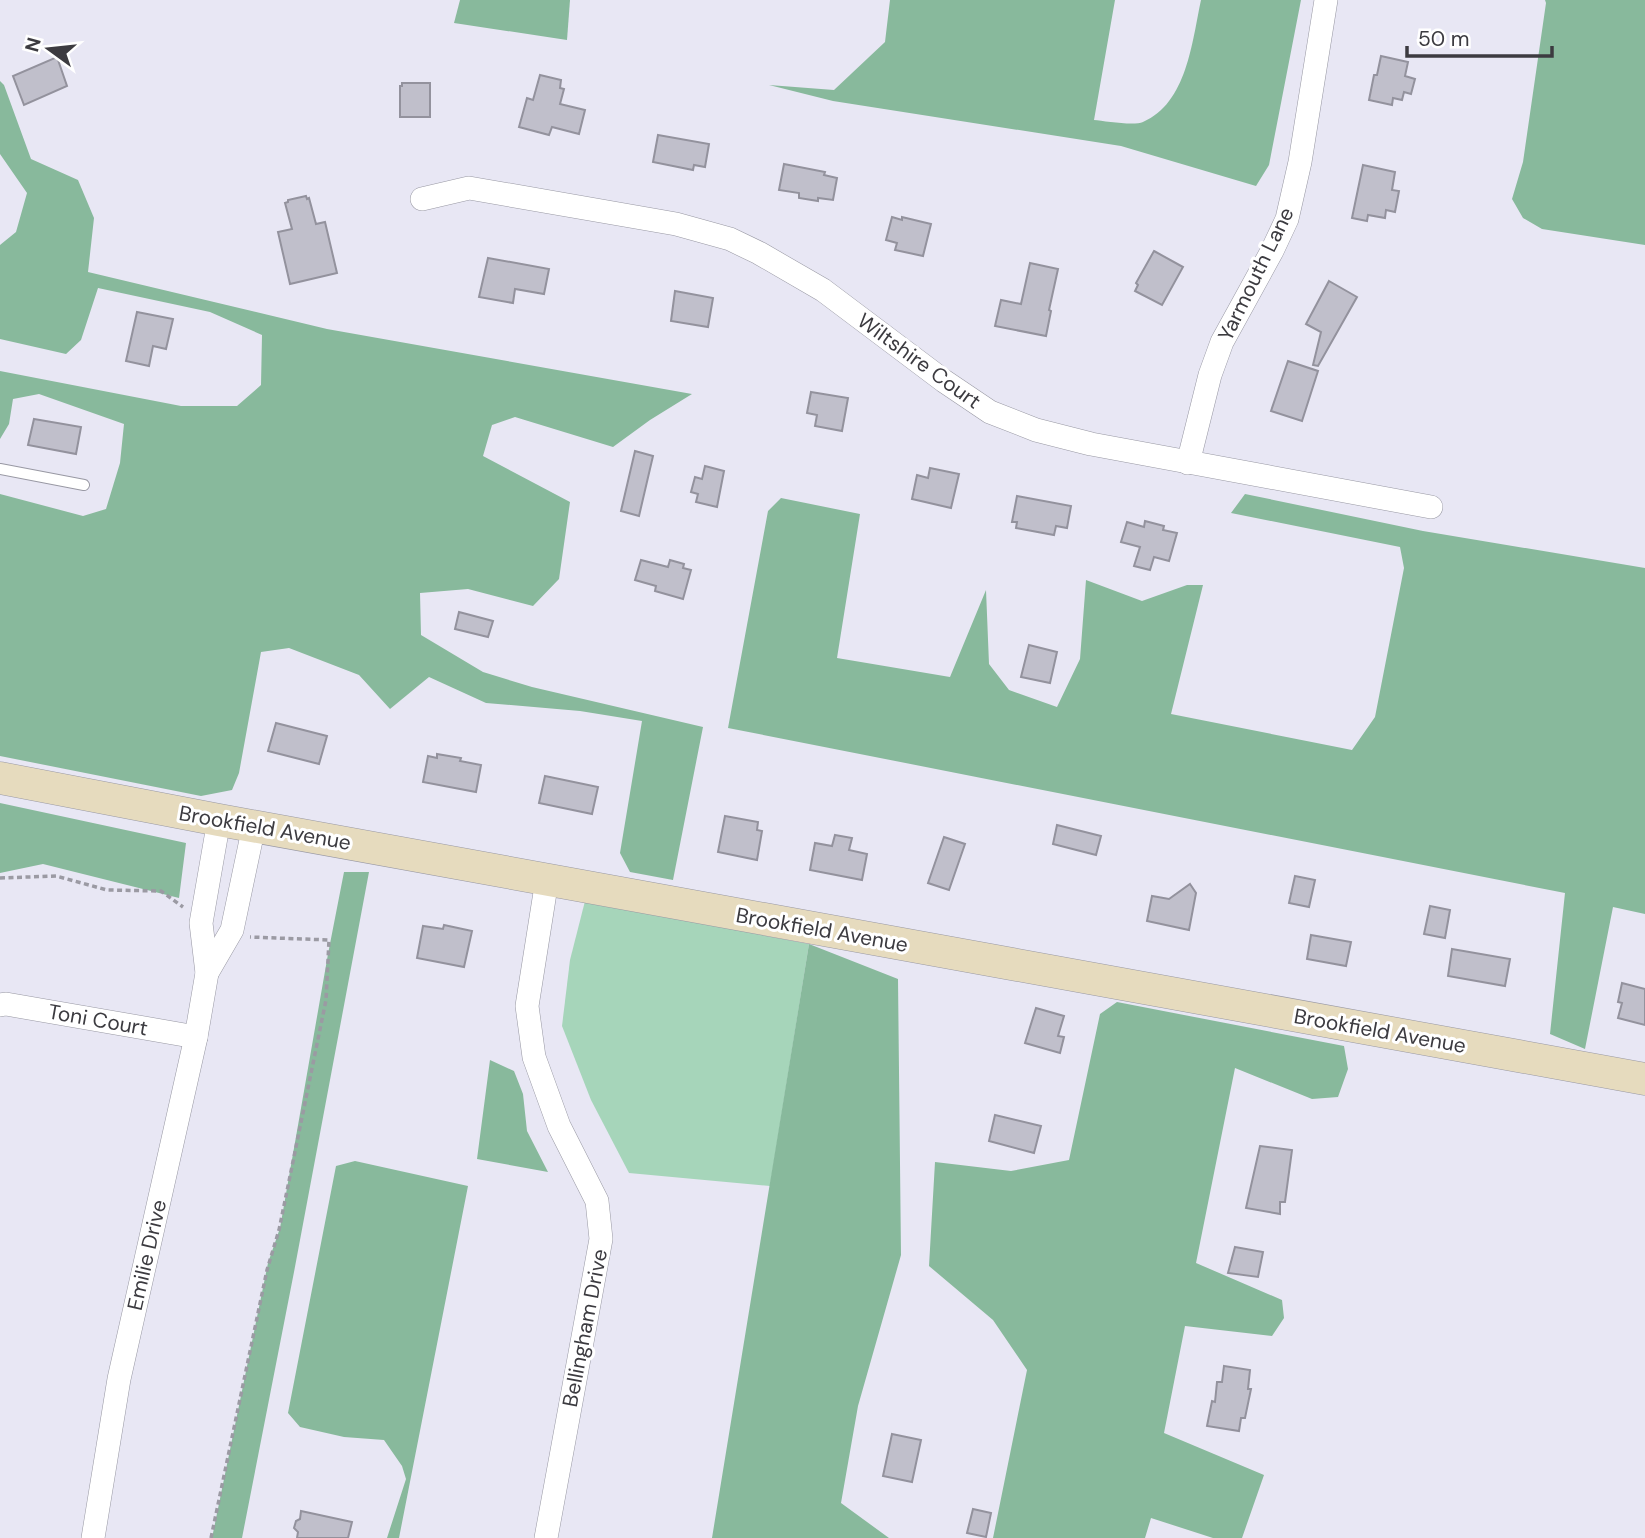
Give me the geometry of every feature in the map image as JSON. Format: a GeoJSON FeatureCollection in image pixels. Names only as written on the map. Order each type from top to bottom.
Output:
{"type":"FeatureCollection","features":[{"type":"Feature","properties":{"kind":"main road","name":"Brookfield Avenue"},"geometry":{"type":"LineString","coordinates":[[0,778],[254,827],[1645,1079]]}},
{"type":"Feature","properties":{"kind":"street","name":"Yarmouth Lane"},"geometry":{"type":"LineString","coordinates":[[1188,463],[1210,375],[1222,342],[1287,219],[1300,162],[1326,0]]}},
{"type":"Feature","properties":{"kind":"street","name":"Wiltshire Court"},"geometry":{"type":"LineString","coordinates":[[422,199],[469,188],[676,224],[730,239],[823,290],[944,381],[990,412],[1036,430],[1080,442],[1431,507]]}},
{"type":"Feature","properties":{"kind":"street","name":"Emilie Drive"},"geometry":{"type":"LineString","coordinates":[[208,973],[201,923],[195,910],[219,820]]}},
{"type":"Feature","properties":{"kind":"street","name":"Emilie Drive"},"geometry":{"type":"LineString","coordinates":[[93,1538],[119,1379],[208,973],[232,930],[254,827]]}},
{"type":"Feature","properties":{"kind":"street","name":"Bellingham Drive"},"geometry":{"type":"LineString","coordinates":[[545,1538],[601,1239],[597,1201],[559,1126],[534,1057],[527,1006],[547,880]]}},
{"type":"Feature","properties":{"kind":"street"},"geometry":{"type":"LineString","coordinates":[[195,910],[235,915]]}},
{"type":"Feature","properties":{"kind":"street","name":"Toni Court"},"geometry":{"type":"LineString","coordinates":[[0,1005],[196,1037]]}},
{"type":"Feature","properties":{"kind":"lane"},"geometry":{"type":"LineString","coordinates":[[0,469],[84,485]]}},
{"type":"Feature","properties":{"kind":"path"},"geometry":{"type":"LineString","coordinates":[[0,878],[57,876],[107,890],[160,891],[195,910]]}},
{"type":"Feature","properties":{"kind":"path"},"geometry":{"type":"LineString","coordinates":[[211,1538],[267,1270],[279,1230],[326,1000],[329,940],[245,936]]}},
{"type":"Feature","properties":{"kind":"green space"},"geometry":{"type":"Polygon","coordinates":[[[460,0],[570,0],[567,40],[454,23],[460,0]]]}},
{"type":"Feature","properties":{"kind":"green space"},"geometry":{"type":"Polygon","coordinates":[[[890,0],[1115,0],[1094,120],[1133,124],[1143,122],[1158,113],[1178,86],[1190,52],[1201,0],[1301,0],[1269,165],[1256,186],[1121,146],[833,101],[769,85],[834,90],[885,42],[890,0]]]}},
{"type":"Feature","properties":{"kind":"green space"},"geometry":{"type":"Polygon","coordinates":[[[1545,0],[1645,0],[1645,245],[1542,229],[1523,218],[1512,199],[1523,162],[1545,0]]]}},
{"type":"Feature","properties":{"kind":"green space"},"geometry":{"type":"Polygon","coordinates":[[[0,81],[4,85],[31,159],[78,180],[94,218],[88,272],[327,329],[692,394],[613,447],[515,417],[492,425],[483,456],[570,502],[559,579],[533,606],[468,589],[420,593],[421,635],[483,672],[532,687],[703,727],[673,880],[630,872],[620,853],[642,721],[580,711],[486,703],[429,677],[390,709],[359,675],[289,648],[261,652],[239,773],[232,790],[201,796],[0,756],[0,494],[83,516],[106,509],[120,463],[124,424],[39,394],[13,399],[9,424],[0,439],[0,371],[181,406],[237,406],[261,385],[262,335],[210,312],[98,288],[81,340],[66,354],[0,339],[0,245],[16,232],[27,193],[0,154],[0,81]]]}},
{"type":"Feature","properties":{"kind":"green space"},"geometry":{"type":"Polygon","coordinates":[[[1245,494],[1423,531],[1645,568],[1645,914],[1613,907],[1585,1049],[1550,1034],[1565,893],[728,728],[768,511],[781,498],[860,514],[837,658],[950,677],[986,590],[989,664],[1009,690],[1057,707],[1080,659],[1086,580],[1142,601],[1187,585],[1203,585],[1171,714],[1352,750],[1375,717],[1404,568],[1400,547],[1231,513],[1245,494]]]}},
{"type":"Feature","properties":{"kind":"green space"},"geometry":{"type":"Polygon","coordinates":[[[0,803],[186,843],[179,898],[43,864],[0,873],[0,803]]]}},
{"type":"Feature","properties":{"kind":"green space"},"geometry":{"type":"Polygon","coordinates":[[[344,872],[369,872],[242,1538],[212,1538],[268,1263],[280,1228],[344,872]]]}},
{"type":"Feature","properties":{"kind":"green space"},"geometry":{"type":"Polygon","coordinates":[[[585,901],[809,944],[770,1186],[629,1173],[591,1100],[562,1026],[570,960],[585,901]]]}},
{"type":"Feature","properties":{"kind":"green space"},"geometry":{"type":"Polygon","coordinates":[[[809,944],[898,979],[901,1255],[858,1406],[841,1503],[889,1538],[712,1538],[809,944]]]}},
{"type":"Feature","properties":{"kind":"green space"},"geometry":{"type":"Polygon","coordinates":[[[1117,1002],[1344,1046],[1348,1069],[1338,1097],[1312,1099],[1235,1068],[1196,1263],[1282,1300],[1284,1318],[1272,1336],[1185,1326],[1164,1433],[1264,1475],[1242,1538],[1213,1538],[1151,1518],[1145,1538],[993,1538],[1027,1370],[993,1320],[929,1266],[935,1162],[1011,1171],[1069,1160],[1100,1014],[1117,1002]]]}},
{"type":"Feature","properties":{"kind":"green space"},"geometry":{"type":"Polygon","coordinates":[[[490,1060],[514,1071],[523,1094],[527,1131],[548,1172],[477,1159],[490,1060]]]}},
{"type":"Feature","properties":{"kind":"green space"},"geometry":{"type":"Polygon","coordinates":[[[355,1161],[468,1186],[399,1538],[387,1538],[406,1479],[402,1466],[384,1440],[344,1437],[300,1427],[288,1413],[336,1166],[355,1161]]]}},
{"type":"Feature","properties":{"kind":"building"},"geometry":{"type":"Polygon","coordinates":[[[1381,56],[1408,62],[1405,76],[1415,79],[1411,94],[1404,92],[1402,100],[1393,98],[1392,105],[1369,100],[1381,56]]]}},
{"type":"Feature","properties":{"kind":"building"},"geometry":{"type":"Polygon","coordinates":[[[57,57],[67,86],[24,105],[13,76],[57,57]]]}},
{"type":"Feature","properties":{"kind":"building"},"geometry":{"type":"Polygon","coordinates":[[[540,75],[561,80],[560,88],[564,89],[560,104],[585,110],[579,134],[552,127],[549,135],[519,127],[527,98],[533,100],[540,75]]]}},
{"type":"Feature","properties":{"kind":"building"},"geometry":{"type":"Polygon","coordinates":[[[402,83],[430,83],[430,117],[400,117],[402,83]]]}},
{"type":"Feature","properties":{"kind":"building"},"geometry":{"type":"Polygon","coordinates":[[[658,135],[709,144],[705,167],[694,165],[693,170],[653,162],[658,135]]]}},
{"type":"Feature","properties":{"kind":"building"},"geometry":{"type":"Polygon","coordinates":[[[784,164],[825,172],[824,175],[837,178],[833,200],[799,198],[799,193],[779,190],[784,164]]]}},
{"type":"Feature","properties":{"kind":"building"},"geometry":{"type":"Polygon","coordinates":[[[1363,165],[1395,172],[1392,190],[1399,191],[1395,212],[1386,210],[1385,218],[1368,215],[1367,221],[1352,218],[1363,165]]]}},
{"type":"Feature","properties":{"kind":"building"},"geometry":{"type":"Polygon","coordinates":[[[306,196],[309,198],[316,224],[325,222],[337,273],[290,284],[278,232],[292,229],[285,203],[306,196]]]}},
{"type":"Feature","properties":{"kind":"building"},"geometry":{"type":"Polygon","coordinates":[[[892,217],[931,224],[923,256],[895,250],[897,243],[886,240],[892,217]]]}},
{"type":"Feature","properties":{"kind":"building"},"geometry":{"type":"Polygon","coordinates":[[[1154,251],[1183,267],[1162,305],[1135,291],[1138,285],[1136,283],[1154,251]]]}},
{"type":"Feature","properties":{"kind":"building"},"geometry":{"type":"Polygon","coordinates":[[[488,258],[549,269],[544,294],[515,289],[513,303],[479,297],[488,258]]]}},
{"type":"Feature","properties":{"kind":"building"},"geometry":{"type":"Polygon","coordinates":[[[1030,263],[1058,269],[1046,336],[995,326],[1001,300],[1021,304],[1030,263]]]}},
{"type":"Feature","properties":{"kind":"building"},"geometry":{"type":"Polygon","coordinates":[[[1329,281],[1357,297],[1318,366],[1313,365],[1321,332],[1306,324],[1329,281]]]}},
{"type":"Feature","properties":{"kind":"building"},"geometry":{"type":"Polygon","coordinates":[[[675,291],[713,298],[708,327],[671,321],[675,291]]]}},
{"type":"Feature","properties":{"kind":"building"},"geometry":{"type":"Polygon","coordinates":[[[137,312],[173,319],[166,349],[153,346],[149,366],[126,361],[137,312]]]}},
{"type":"Feature","properties":{"kind":"building"},"geometry":{"type":"Polygon","coordinates":[[[1288,361],[1318,371],[1302,421],[1271,411],[1288,361]]]}},
{"type":"Feature","properties":{"kind":"building"},"geometry":{"type":"Polygon","coordinates":[[[811,392],[848,398],[842,431],[815,426],[817,415],[807,413],[811,392]]]}},
{"type":"Feature","properties":{"kind":"building"},"geometry":{"type":"Polygon","coordinates":[[[34,419],[81,427],[76,454],[28,445],[34,419]]]}},
{"type":"Feature","properties":{"kind":"building"},"geometry":{"type":"Polygon","coordinates":[[[635,451],[653,456],[639,516],[621,511],[635,451]]]}},
{"type":"Feature","properties":{"kind":"building"},"geometry":{"type":"Polygon","coordinates":[[[705,466],[724,471],[717,507],[696,502],[698,494],[691,492],[695,477],[702,479],[705,466]]]}},
{"type":"Feature","properties":{"kind":"building"},"geometry":{"type":"Polygon","coordinates":[[[930,468],[959,474],[951,508],[912,499],[917,475],[928,478],[930,468]]]}},
{"type":"Feature","properties":{"kind":"building"},"geometry":{"type":"Polygon","coordinates":[[[1017,496],[1071,506],[1067,528],[1056,526],[1054,535],[1016,528],[1017,522],[1012,522],[1017,496]]]}},
{"type":"Feature","properties":{"kind":"building"},"geometry":{"type":"Polygon","coordinates":[[[1145,521],[1164,526],[1163,530],[1177,533],[1169,561],[1154,557],[1150,570],[1134,566],[1140,547],[1121,542],[1127,522],[1144,527],[1145,521]]]}},
{"type":"Feature","properties":{"kind":"building"},"geometry":{"type":"Polygon","coordinates":[[[641,560],[668,567],[670,560],[684,564],[683,568],[691,570],[683,599],[655,591],[656,586],[635,580],[641,560]]]}},
{"type":"Feature","properties":{"kind":"building"},"geometry":{"type":"Polygon","coordinates":[[[459,612],[493,621],[488,637],[455,629],[459,612]]]}},
{"type":"Feature","properties":{"kind":"building"},"geometry":{"type":"Polygon","coordinates":[[[1029,645],[1057,652],[1050,683],[1021,677],[1029,645]]]}},
{"type":"Feature","properties":{"kind":"building"},"geometry":{"type":"Polygon","coordinates":[[[276,723],[327,736],[319,764],[268,751],[276,723]]]}},
{"type":"Feature","properties":{"kind":"building"},"geometry":{"type":"Polygon","coordinates":[[[437,754],[481,765],[476,792],[423,782],[428,756],[437,758],[437,754]]]}},
{"type":"Feature","properties":{"kind":"building"},"geometry":{"type":"Polygon","coordinates":[[[545,776],[598,787],[592,814],[539,803],[545,776]]]}},
{"type":"Feature","properties":{"kind":"building"},"geometry":{"type":"Polygon","coordinates":[[[725,816],[758,822],[757,830],[762,831],[757,860],[718,852],[725,816]]]}},
{"type":"Feature","properties":{"kind":"building"},"geometry":{"type":"Polygon","coordinates":[[[1057,825],[1101,836],[1096,855],[1053,844],[1057,825]]]}},
{"type":"Feature","properties":{"kind":"building"},"geometry":{"type":"Polygon","coordinates":[[[835,835],[852,838],[849,850],[867,854],[862,880],[810,870],[815,843],[832,846],[835,835]]]}},
{"type":"Feature","properties":{"kind":"building"},"geometry":{"type":"Polygon","coordinates":[[[944,837],[965,844],[949,890],[928,883],[944,837]]]}},
{"type":"Feature","properties":{"kind":"building"},"geometry":{"type":"Polygon","coordinates":[[[1295,876],[1315,880],[1309,907],[1289,903],[1295,876]]]}},
{"type":"Feature","properties":{"kind":"building"},"geometry":{"type":"Polygon","coordinates":[[[1190,884],[1196,893],[1189,930],[1147,921],[1152,896],[1169,899],[1190,884]]]}},
{"type":"Feature","properties":{"kind":"building"},"geometry":{"type":"Polygon","coordinates":[[[1430,906],[1450,910],[1445,938],[1424,934],[1430,906]]]}},
{"type":"Feature","properties":{"kind":"building"},"geometry":{"type":"Polygon","coordinates":[[[444,925],[472,931],[464,967],[417,958],[423,926],[443,929],[444,925]]]}},
{"type":"Feature","properties":{"kind":"building"},"geometry":{"type":"Polygon","coordinates":[[[1311,935],[1351,942],[1346,966],[1307,959],[1311,935]]]}},
{"type":"Feature","properties":{"kind":"building"},"geometry":{"type":"Polygon","coordinates":[[[1452,949],[1510,959],[1505,986],[1448,976],[1452,949]]]}},
{"type":"Feature","properties":{"kind":"building"},"geometry":{"type":"Polygon","coordinates":[[[1622,983],[1645,989],[1645,1025],[1618,1018],[1622,1003],[1618,1002],[1622,983]]]}},
{"type":"Feature","properties":{"kind":"building"},"geometry":{"type":"Polygon","coordinates":[[[1036,1008],[1064,1016],[1058,1036],[1064,1037],[1060,1053],[1025,1043],[1036,1008]]]}},
{"type":"Feature","properties":{"kind":"building"},"geometry":{"type":"Polygon","coordinates":[[[995,1115],[1041,1126],[1034,1153],[989,1141],[995,1115]]]}},
{"type":"Feature","properties":{"kind":"building"},"geometry":{"type":"Polygon","coordinates":[[[1260,1146],[1292,1150],[1285,1202],[1280,1202],[1280,1214],[1246,1208],[1260,1146]]]}},
{"type":"Feature","properties":{"kind":"building"},"geometry":{"type":"Polygon","coordinates":[[[1235,1247],[1263,1252],[1258,1277],[1228,1273],[1235,1247]]]}},
{"type":"Feature","properties":{"kind":"building"},"geometry":{"type":"Polygon","coordinates":[[[1224,1366],[1250,1370],[1248,1389],[1251,1389],[1245,1418],[1241,1418],[1239,1431],[1207,1426],[1212,1401],[1215,1402],[1217,1382],[1222,1382],[1224,1366]]]}},
{"type":"Feature","properties":{"kind":"building"},"geometry":{"type":"Polygon","coordinates":[[[892,1434],[921,1440],[912,1482],[883,1476],[892,1434]]]}},
{"type":"Feature","properties":{"kind":"building"},"geometry":{"type":"Polygon","coordinates":[[[973,1509],[991,1513],[986,1537],[967,1533],[973,1509]]]}},
{"type":"Feature","properties":{"kind":"building"},"geometry":{"type":"Polygon","coordinates":[[[301,1511],[352,1522],[348,1538],[297,1538],[298,1532],[294,1528],[296,1521],[300,1519],[301,1511]]]}}]}
